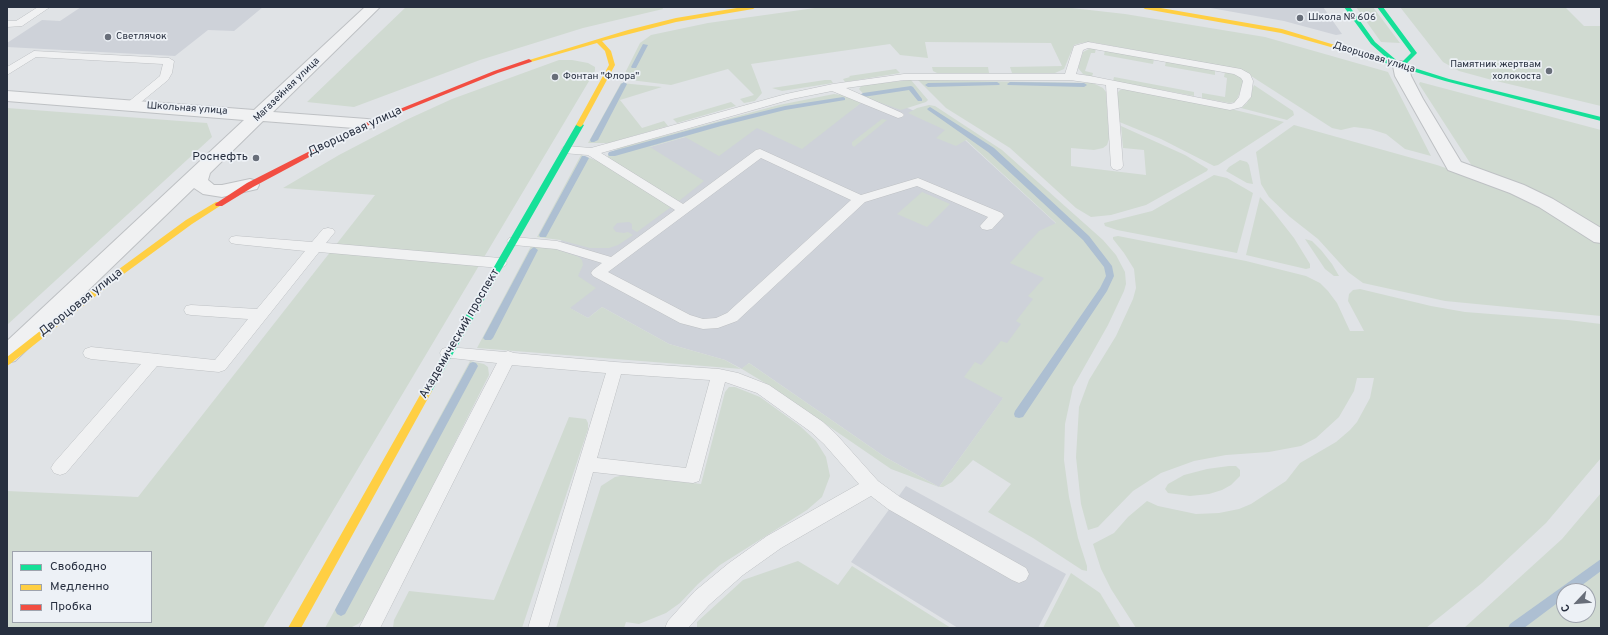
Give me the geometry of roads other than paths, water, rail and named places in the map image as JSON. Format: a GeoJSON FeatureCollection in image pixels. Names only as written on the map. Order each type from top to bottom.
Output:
{"type":"FeatureCollection","features":[{"type":"Feature","properties":{"kind":"main road","name":"Дворцовая улица"},"geometry":{"type":"LineString","coordinates":[[7,362],[118,274],[189,222],[250,185],[367,124],[496,72],[562,50],[676,20],[753,7]]}},
{"type":"Feature","properties":{"kind":"main road","name":"Дворцовая улица"},"geometry":{"type":"LineString","coordinates":[[1145,7],[1282,32],[1520,99],[1601,119]]}},
{"type":"Feature","properties":{"kind":"main road"},"geometry":{"type":"LineString","coordinates":[[1347,7],[1373,43],[1401,66],[1414,53],[1380,7]]}},
{"type":"Feature","properties":{"kind":"main road","name":"Академический проспект"},"geometry":{"type":"LineString","coordinates":[[294,628],[448,353],[567,150],[612,65],[608,51],[598,40]]}},
{"type":"Feature","properties":{"kind":"street","name":"Магазейная улица"},"geometry":{"type":"LineString","coordinates":[[7,355],[201,173],[373,7]]}},
{"type":"Feature","properties":{"kind":"street"},"geometry":{"type":"LineString","coordinates":[[1401,66],[1403,76],[1415,99],[1454,166],[1517,189],[1546,203],[1601,237]]}},
{"type":"Feature","properties":{"kind":"street","name":"Школьная улица"},"geometry":{"type":"LineString","coordinates":[[7,96],[367,124]]}},
{"type":"Feature","properties":{"kind":"street"},"geometry":{"type":"LineString","coordinates":[[201,173],[199,180],[202,186],[210,190],[229,190],[250,185]]}},
{"type":"Feature","properties":{"kind":"lane"},"geometry":{"type":"LineString","coordinates":[[7,24],[18,24],[45,7]]}},
{"type":"Feature","properties":{"kind":"lane"},"geometry":{"type":"LineString","coordinates":[[567,150],[591,152],[783,98],[833,87],[911,76],[1070,77],[1230,107],[1238,105],[1242,102],[1245,97],[1248,78],[1243,74],[1232,70],[1088,45],[1078,48],[1070,77]]}},
{"type":"Feature","properties":{"kind":"lane"},"geometry":{"type":"LineString","coordinates":[[7,72],[34,54],[169,61],[167,73],[164,78],[131,105]]}},
{"type":"Feature","properties":{"kind":"lane"},"geometry":{"type":"LineString","coordinates":[[1111,84],[1117,166]]}},
{"type":"Feature","properties":{"kind":"lane"},"geometry":{"type":"LineString","coordinates":[[833,87],[898,115]]}},
{"type":"Feature","properties":{"kind":"lane"},"geometry":{"type":"LineString","coordinates":[[591,152],[684,210]]}},
{"type":"Feature","properties":{"kind":"lane"},"geometry":{"type":"LineString","coordinates":[[860,199],[760,153],[598,273],[685,319],[703,324],[718,323],[732,317],[860,199],[918,182],[997,216],[986,226]]}},
{"type":"Feature","properties":{"kind":"lane"},"geometry":{"type":"LineString","coordinates":[[91,353],[218,366],[328,232]]}},
{"type":"Feature","properties":{"kind":"lane"},"geometry":{"type":"LineString","coordinates":[[236,240],[500,264]]}},
{"type":"Feature","properties":{"kind":"lane"},"geometry":{"type":"LineString","coordinates":[[514,241],[557,245],[613,262]]}},
{"type":"Feature","properties":{"kind":"lane"},"geometry":{"type":"LineString","coordinates":[[191,310],[261,315]]}},
{"type":"Feature","properties":{"kind":"lane"},"geometry":{"type":"LineString","coordinates":[[448,353],[732,377],[763,389],[817,428],[830,439],[872,486],[894,503],[1019,574]]}},
{"type":"Feature","properties":{"kind":"lane"},"geometry":{"type":"LineString","coordinates":[[369,628],[508,357]]}},
{"type":"Feature","properties":{"kind":"lane"},"geometry":{"type":"LineString","coordinates":[[60,468],[154,359]]}},
{"type":"Feature","properties":{"kind":"lane"},"geometry":{"type":"LineString","coordinates":[[538,628],[615,368]]}},
{"type":"Feature","properties":{"kind":"lane"},"geometry":{"type":"LineString","coordinates":[[587,464],[693,476],[719,375]]}},
{"type":"Feature","properties":{"kind":"lane"},"geometry":{"type":"LineString","coordinates":[[675,628],[702,598],[749,560],[774,542],[872,486]]}},
{"type":"Feature","properties":{"kind":"waterway"},"geometry":{"type":"LineString","coordinates":[[634,67],[645,45]]}},
{"type":"Feature","properties":{"kind":"waterway"},"geometry":{"type":"LineString","coordinates":[[594,140],[624,84]]}},
{"type":"Feature","properties":{"kind":"waterway"},"geometry":{"type":"LineString","coordinates":[[928,85],[997,84]]}},
{"type":"Feature","properties":{"kind":"waterway"},"geometry":{"type":"LineString","coordinates":[[1010,84],[1084,85]]}},
{"type":"Feature","properties":{"kind":"waterway"},"geometry":{"type":"LineString","coordinates":[[863,95],[911,88],[920,100]]}},
{"type":"Feature","properties":{"kind":"waterway"},"geometry":{"type":"LineString","coordinates":[[612,154],[719,124],[785,108],[843,99]]}},
{"type":"Feature","properties":{"kind":"waterway"},"geometry":{"type":"LineString","coordinates":[[930,109],[991,150],[1086,238],[1108,266],[1110,276],[1104,289],[1019,414]]}},
{"type":"Feature","properties":{"kind":"waterway"},"geometry":{"type":"LineString","coordinates":[[543,235],[585,158]]}},
{"type":"Feature","properties":{"kind":"waterway"},"geometry":{"type":"LineString","coordinates":[[488,338],[534,250]]}},
{"type":"Feature","properties":{"kind":"waterway"},"geometry":{"type":"LineString","coordinates":[[341,610],[473,366]]}},
{"type":"Feature","properties":{"kind":"waterway"},"geometry":{"type":"LineString","coordinates":[[1514,628],[1601,564]]}},
{"type":"Feature","properties":{"kind":"place","name":"Школа № 606"},"geometry":{"type":"Point","coordinates":[1300,18]}},
{"type":"Feature","properties":{"kind":"place","name":"Светлячок"},"geometry":{"type":"Point","coordinates":[108,37]}},
{"type":"Feature","properties":{"kind":"place","name":"Памятник жертвам холокоста"},"geometry":{"type":"Point","coordinates":[1549,71]}},
{"type":"Feature","properties":{"kind":"place","name":"Фонтан \"Флора\""},"geometry":{"type":"Point","coordinates":[555,77]}},
{"type":"Feature","properties":{"kind":"place","name":"Роснефть"},"geometry":{"type":"Point","coordinates":[256,158]}}]}
